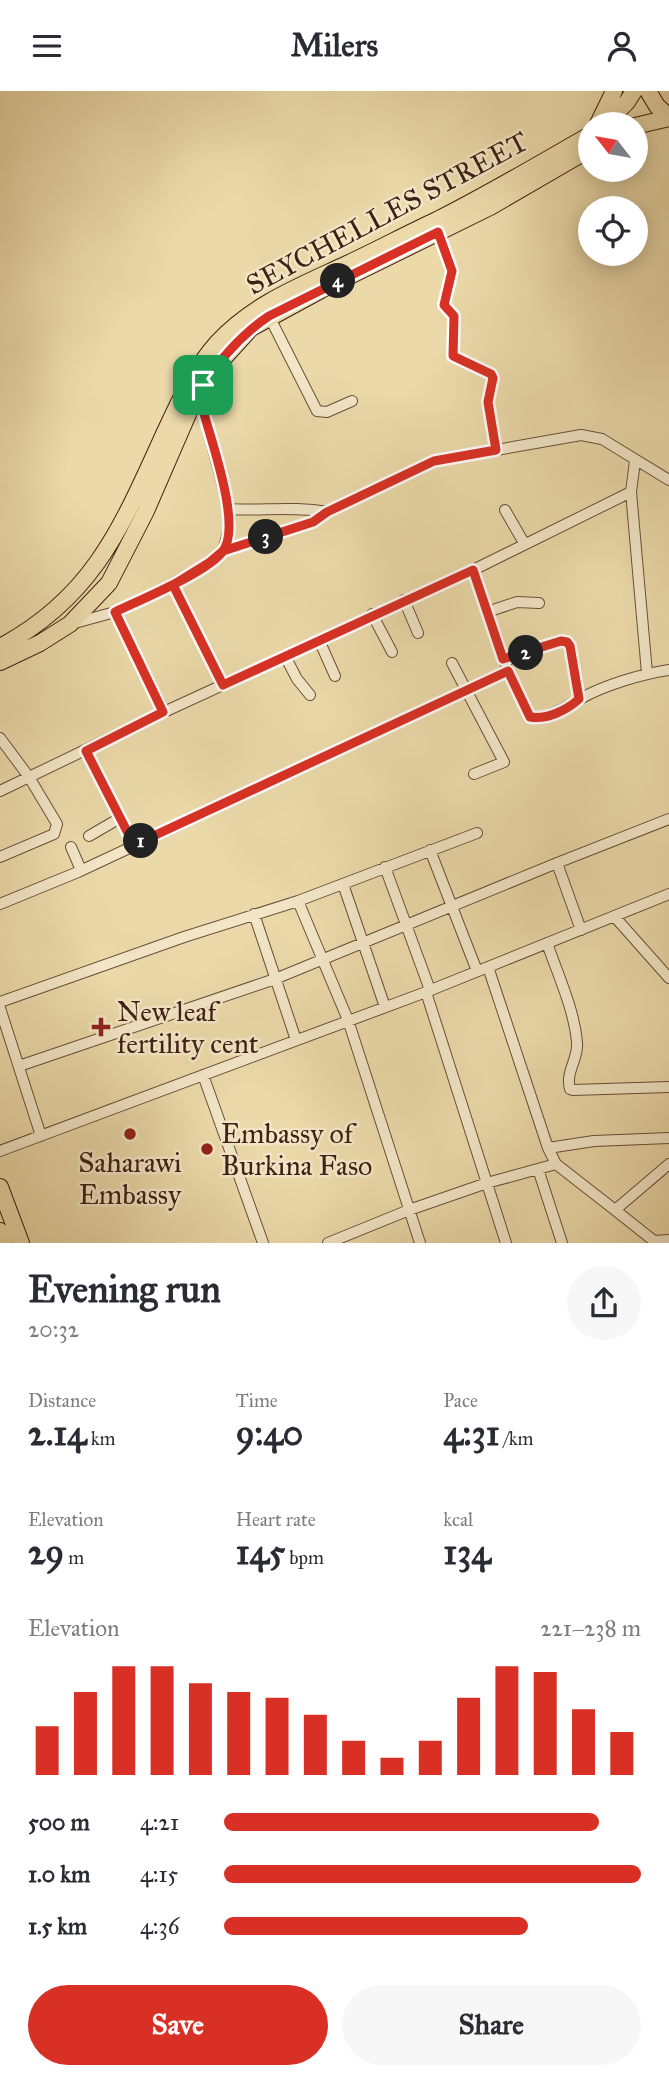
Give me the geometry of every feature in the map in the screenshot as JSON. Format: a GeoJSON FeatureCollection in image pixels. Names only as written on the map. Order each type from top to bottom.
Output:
{"type":"FeatureCollection","features":[{"type":"Feature","properties":{"kind":"main road"},"geometry":{"type":"LineString","coordinates":[[604,112],[614,91]]}},
{"type":"Feature","properties":{"kind":"main road"},"geometry":{"type":"LineString","coordinates":[[617,112],[634,91]]}},
{"type":"Feature","properties":{"kind":"main road"},"geometry":{"type":"LineString","coordinates":[[648,91],[657,106],[669,118]]}},
{"type":"Feature","properties":{"kind":"main road"},"geometry":{"type":"LineString","coordinates":[[648,123],[669,118]]}},
{"type":"Feature","properties":{"kind":"main road","name":"SEYCHELLES STREET"},"geometry":{"type":"LineString","coordinates":[[0,662],[40,643],[70,624],[97,597],[120,565],[190,393],[195,370],[237,324],[274,298],[442,217],[578,142]]}},
{"type":"Feature","properties":{"kind":"main road","name":"SEYCHELLES STREET"},"geometry":{"type":"LineString","coordinates":[[0,647],[52,614],[103,557],[190,393],[251,328],[269,316],[490,207],[578,156]]}},
{"type":"Feature","properties":{"kind":"main road"},"geometry":{"type":"LineString","coordinates":[[0,1187],[21,1243]]}},
{"type":"Feature","properties":{"kind":"main road"},"geometry":{"type":"LineString","coordinates":[[0,1231],[4,1243]]}},
{"type":"Feature","properties":{"kind":"street"},"geometry":{"type":"LineString","coordinates":[[438,232],[452,271],[444,305],[454,316],[452,351],[456,359],[491,374],[493,378],[488,402],[496,450]]}},
{"type":"Feature","properties":{"kind":"street"},"geometry":{"type":"LineString","coordinates":[[269,316],[317,411],[327,412],[352,401]]}},
{"type":"Feature","properties":{"kind":"street"},"geometry":{"type":"LineString","coordinates":[[190,393],[203,410],[229,509],[228,537],[223,551]]}},
{"type":"Feature","properties":{"kind":"street"},"geometry":{"type":"LineString","coordinates":[[70,624],[115,612],[173,585],[223,551],[313,522],[327,512],[434,461],[581,435],[602,439],[669,480]]}},
{"type":"Feature","properties":{"kind":"street"},"geometry":{"type":"LineString","coordinates":[[635,461],[631,492],[647,673]]}},
{"type":"Feature","properties":{"kind":"street"},"geometry":{"type":"LineString","coordinates":[[0,792],[163,712],[473,570],[631,492]]}},
{"type":"Feature","properties":{"kind":"street"},"geometry":{"type":"LineString","coordinates":[[229,509],[308,508],[327,512]]}},
{"type":"Feature","properties":{"kind":"street"},"geometry":{"type":"LineString","coordinates":[[505,510],[524,543]]}},
{"type":"Feature","properties":{"kind":"street"},"geometry":{"type":"LineString","coordinates":[[473,570],[503,659],[530,717],[553,714],[572,706],[579,699],[647,673],[669,670]]}},
{"type":"Feature","properties":{"kind":"street"},"geometry":{"type":"LineString","coordinates":[[173,585],[223,685]]}},
{"type":"Feature","properties":{"kind":"street"},"geometry":{"type":"LineString","coordinates":[[404,600],[418,633]]}},
{"type":"Feature","properties":{"kind":"street"},"geometry":{"type":"LineString","coordinates":[[487,612],[517,601],[539,603]]}},
{"type":"Feature","properties":{"kind":"street"},"geometry":{"type":"LineString","coordinates":[[115,612],[163,712]]}},
{"type":"Feature","properties":{"kind":"street"},"geometry":{"type":"LineString","coordinates":[[372,614],[392,652]]}},
{"type":"Feature","properties":{"kind":"street"},"geometry":{"type":"LineString","coordinates":[[319,640],[335,676]]}},
{"type":"Feature","properties":{"kind":"street"},"geometry":{"type":"LineString","coordinates":[[503,659],[561,641],[567,642],[570,646],[579,699]]}},
{"type":"Feature","properties":{"kind":"street"},"geometry":{"type":"LineString","coordinates":[[285,656],[297,679],[310,695]]}},
{"type":"Feature","properties":{"kind":"street"},"geometry":{"type":"LineString","coordinates":[[452,663],[504,762],[474,774]]}},
{"type":"Feature","properties":{"kind":"street"},"geometry":{"type":"LineString","coordinates":[[0,904],[81,870],[508,671]]}},
{"type":"Feature","properties":{"kind":"street"},"geometry":{"type":"LineString","coordinates":[[0,739],[29,777],[57,824],[54,834],[0,857]]}},
{"type":"Feature","properties":{"kind":"street"},"geometry":{"type":"LineString","coordinates":[[86,751],[134,845]]}},
{"type":"Feature","properties":{"kind":"street"},"geometry":{"type":"LineString","coordinates":[[89,836],[120,818]]}},
{"type":"Feature","properties":{"kind":"street"},"geometry":{"type":"LineString","coordinates":[[19,1066],[275,979],[669,819]]}},
{"type":"Feature","properties":{"kind":"street"},"geometry":{"type":"LineString","coordinates":[[0,1002],[298,901],[477,832]]}},
{"type":"Feature","properties":{"kind":"street"},"geometry":{"type":"LineString","coordinates":[[71,847],[81,870]]}},
{"type":"Feature","properties":{"kind":"street"},"geometry":{"type":"LineString","coordinates":[[430,850],[477,971]]}},
{"type":"Feature","properties":{"kind":"street"},"geometry":{"type":"LineString","coordinates":[[557,863],[581,930]]}},
{"type":"Feature","properties":{"kind":"street"},"geometry":{"type":"LineString","coordinates":[[385,867],[428,991],[506,1243]]}},
{"type":"Feature","properties":{"kind":"street"},"geometry":{"type":"LineString","coordinates":[[343,884],[385,1007]]}},
{"type":"Feature","properties":{"kind":"street"},"geometry":{"type":"LineString","coordinates":[[0,1151],[428,991],[669,894]]}},
{"type":"Feature","properties":{"kind":"street"},"geometry":{"type":"LineString","coordinates":[[298,901],[348,1020],[420,1243]]}},
{"type":"Feature","properties":{"kind":"street"},"geometry":{"type":"LineString","coordinates":[[254,914],[296,1040]]}},
{"type":"Feature","properties":{"kind":"street"},"geometry":{"type":"LineString","coordinates":[[614,916],[669,978]]}},
{"type":"Feature","properties":{"kind":"street"},"geometry":{"type":"LineString","coordinates":[[547,943],[576,1029],[578,1046],[569,1076],[570,1089],[669,1087]]}},
{"type":"Feature","properties":{"kind":"street"},"geometry":{"type":"LineString","coordinates":[[488,967],[548,1149],[556,1164],[654,1241],[669,1240]]}},
{"type":"Feature","properties":{"kind":"street"},"geometry":{"type":"LineString","coordinates":[[0,1008],[41,1136]]}},
{"type":"Feature","properties":{"kind":"street"},"geometry":{"type":"LineString","coordinates":[[202,1075],[263,1243]]}},
{"type":"Feature","properties":{"kind":"street"},"geometry":{"type":"LineString","coordinates":[[548,1149],[594,1141],[669,1138]]}},
{"type":"Feature","properties":{"kind":"street"},"geometry":{"type":"LineString","coordinates":[[328,1243],[409,1210],[487,1183],[556,1164]]}},
{"type":"Feature","properties":{"kind":"street"},"geometry":{"type":"LineString","coordinates":[[615,1210],[669,1164]]}},
{"type":"Feature","properties":{"kind":"street"},"geometry":{"type":"LineString","coordinates":[[538,1170],[562,1243]]}},
{"type":"Feature","properties":{"kind":"place","name":"New leaf fertility cent"},"geometry":{"type":"Point","coordinates":[101,1027]}},
{"type":"Feature","properties":{"kind":"place","name":"Saharawi Embassy"},"geometry":{"type":"Point","coordinates":[130,1134]}},
{"type":"Feature","properties":{"kind":"place","name":"Embassy of Burkina Faso"},"geometry":{"type":"Point","coordinates":[207,1149]}},
{"type":"Feature","properties":{"kind":"route"},"geometry":{"type":"LineString","coordinates":[[203,385],[195,398],[203,410],[229,509],[228,537],[223,551],[210,562],[173,585],[115,612],[163,712],[86,751],[134,845],[508,671],[530,717],[553,714],[572,706],[579,699],[570,646],[567,642],[561,641],[503,659],[473,570],[372,614],[223,685],[173,585],[223,551],[313,522],[327,512],[434,461],[496,450],[488,402],[493,378],[491,374],[453,356],[454,316],[444,305],[452,271],[438,232],[269,316],[251,328],[203,385]]}}]}
